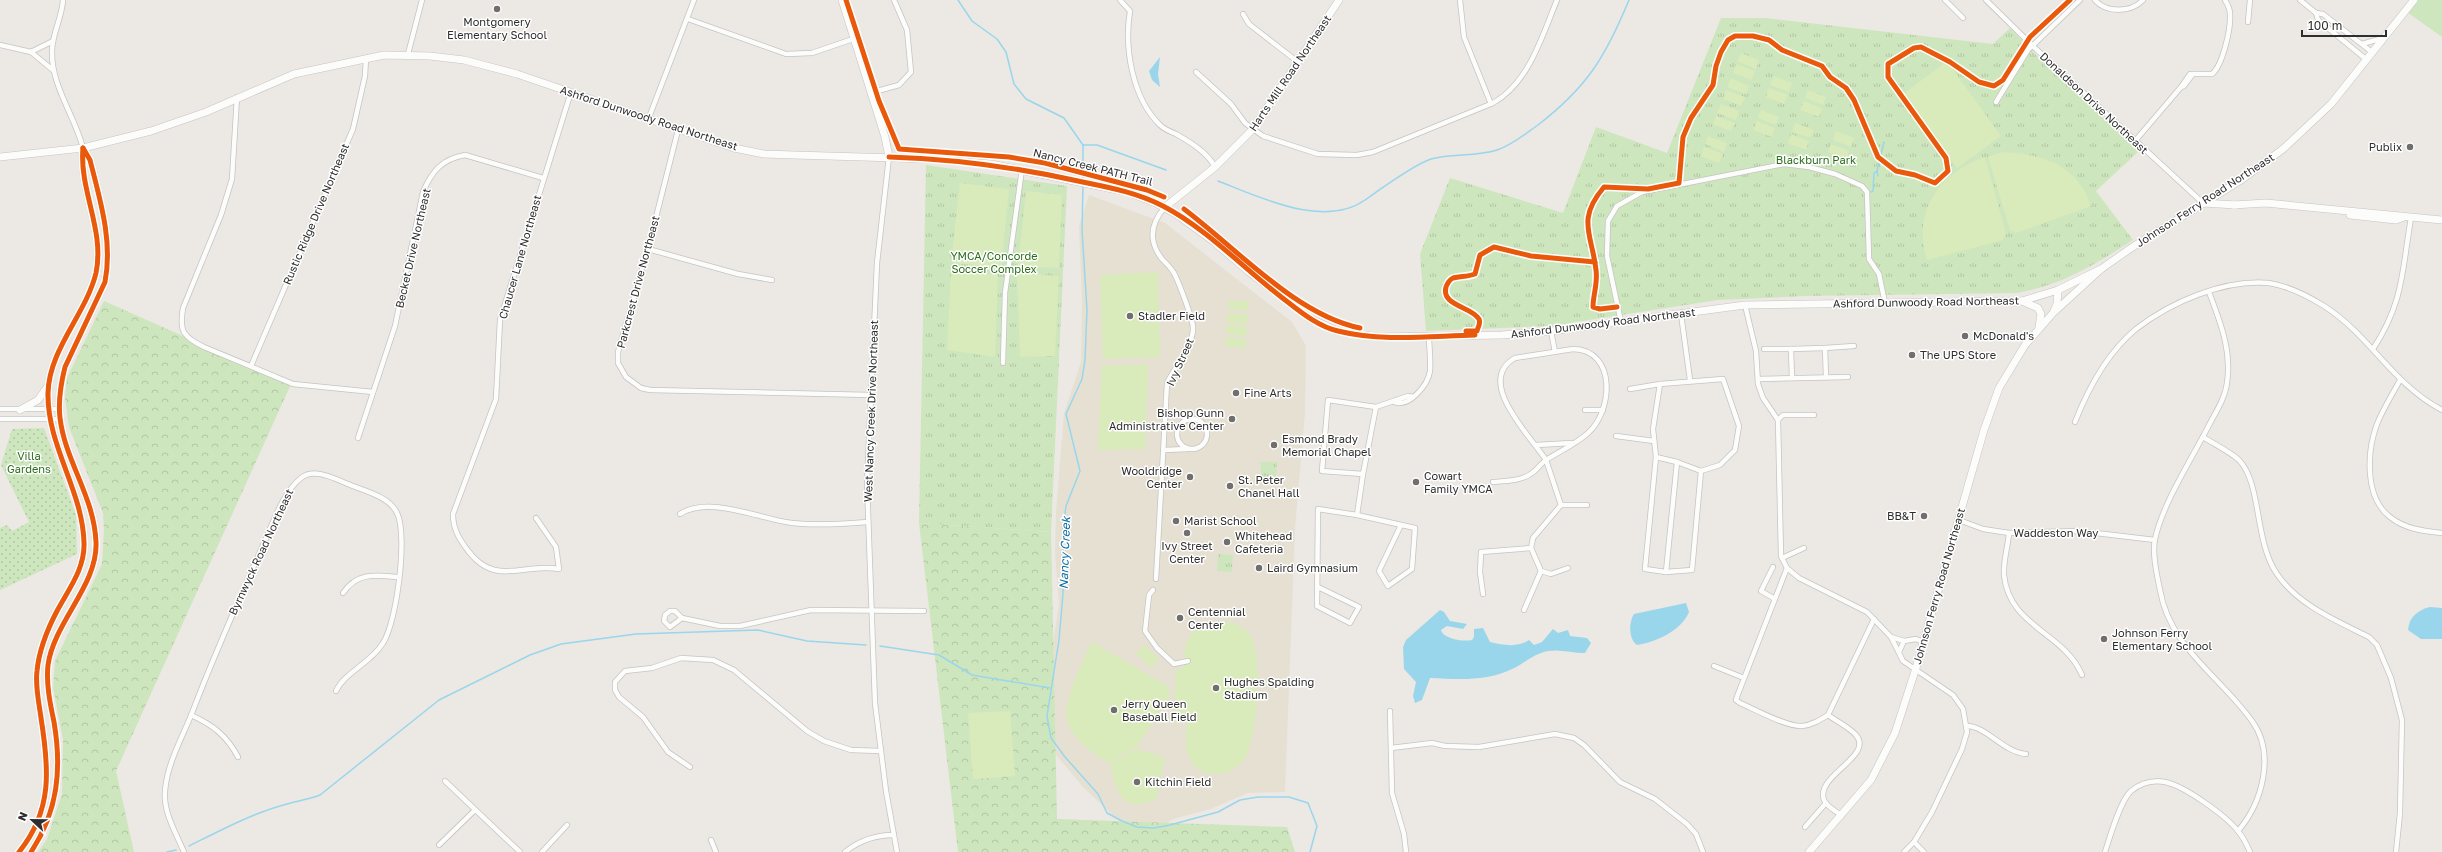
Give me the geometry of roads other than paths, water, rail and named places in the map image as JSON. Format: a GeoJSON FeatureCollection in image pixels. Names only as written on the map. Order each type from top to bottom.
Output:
{"type":"FeatureCollection","features":[{"type":"Feature","properties":{"kind":"main road","name":"West Nancy Creek Drive Northeast"},"geometry":{"type":"LineString","coordinates":[[842,0],[889,157]]}},
{"type":"Feature","properties":{"kind":"main road","name":"Harts Mill Road Northeast"},"geometry":{"type":"LineString","coordinates":[[1165,207],[1215,167],[1253,129],[1340,0]]}},
{"type":"Feature","properties":{"kind":"main road","name":"Johnson Ferry Road Northeast"},"geometry":{"type":"LineString","coordinates":[[1809,852],[1842,816],[1871,780],[1888,749],[1901,717],[1916,668],[1959,520],[1967,483],[1999,388],[2010,366],[2039,327],[2101,269],[2241,180],[2283,149],[2331,104],[2414,0]]}},
{"type":"Feature","properties":{"kind":"main road","name":"Ashford Dunwoody Road Northeast"},"geometry":{"type":"LineString","coordinates":[[0,157],[83,148],[151,131],[206,112],[237,97],[294,74],[366,58],[408,54],[464,60],[517,74],[678,130],[734,148],[764,154],[889,157],[991,164],[1022,169],[1128,192],[1165,207],[1213,241],[1248,271],[1309,318],[1337,331],[1378,337],[1551,331],[1745,305],[2022,301],[2058,290],[2101,269]]}},
{"type":"Feature","properties":{"kind":"main road"},"geometry":{"type":"LineString","coordinates":[[19,852],[36,824],[44,802],[48,781],[46,748],[37,693],[38,658],[57,611],[79,569],[85,546],[80,513],[58,451],[49,410],[49,384],[56,360],[96,274],[98,260],[98,239],[82,163],[83,148]]}},
{"type":"Feature","properties":{"kind":"main road"},"geometry":{"type":"LineString","coordinates":[[31,852],[49,820],[58,781],[58,753],[49,693],[48,665],[52,650],[64,620],[87,579],[96,552],[94,517],[60,419],[59,409],[61,382],[65,367],[102,288],[108,268],[108,244],[90,160],[83,148]]}},
{"type":"Feature","properties":{"kind":"main road"},"geometry":{"type":"LineString","coordinates":[[2203,203],[2233,204],[2396,220],[2408,217],[2442,220]]}},
{"type":"Feature","properties":{"kind":"main road"},"geometry":{"type":"LineString","coordinates":[[2053,313],[2057,304],[2058,290]]}},
{"type":"Feature","properties":{"kind":"main road"},"geometry":{"type":"LineString","coordinates":[[2022,301],[2038,308],[2040,314],[2039,327]]}},
{"type":"Feature","properties":{"kind":"main road"},"geometry":{"type":"LineString","coordinates":[[20,410],[38,400],[49,384]]}},
{"type":"Feature","properties":{"kind":"street"},"geometry":{"type":"LineString","coordinates":[[63,0],[53,42],[54,71],[79,132],[83,148]]}},
{"type":"Feature","properties":{"kind":"street"},"geometry":{"type":"LineString","coordinates":[[408,54],[422,0]]}},
{"type":"Feature","properties":{"kind":"street"},"geometry":{"type":"LineString","coordinates":[[648,120],[694,0]]}},
{"type":"Feature","properties":{"kind":"street"},"geometry":{"type":"LineString","coordinates":[[870,94],[899,85],[911,72],[907,30],[894,0]]}},
{"type":"Feature","properties":{"kind":"street"},"geometry":{"type":"LineString","coordinates":[[1120,0],[1130,11],[1128,26],[1129,54],[1135,82],[1147,108],[1160,126],[1190,142],[1212,160],[1215,167]]}},
{"type":"Feature","properties":{"kind":"street"},"geometry":{"type":"LineString","coordinates":[[1460,0],[1464,36],[1491,104]]}},
{"type":"Feature","properties":{"kind":"street"},"geometry":{"type":"LineString","coordinates":[[1196,72],[1231,104],[1245,123],[1253,129],[1278,142],[1318,154],[1357,155],[1373,152],[1491,104],[1508,92],[1521,77],[1535,53],[1557,0]]}},
{"type":"Feature","properties":{"kind":"street"},"geometry":{"type":"LineString","coordinates":[[1945,0],[1963,18]]}},
{"type":"Feature","properties":{"kind":"street","name":"Donaldson Drive Northeast"},"geometry":{"type":"LineString","coordinates":[[1986,0],[2032,46],[2203,203]]}},
{"type":"Feature","properties":{"kind":"street"},"geometry":{"type":"LineString","coordinates":[[1996,102],[2032,46],[2080,0]]}},
{"type":"Feature","properties":{"kind":"street"},"geometry":{"type":"LineString","coordinates":[[2094,0],[2099,5],[2110,9],[2131,9],[2143,0]]}},
{"type":"Feature","properties":{"kind":"street"},"geometry":{"type":"LineString","coordinates":[[2135,141],[2193,74],[2212,74],[2221,63],[2230,15],[2229,7],[2225,0]]}},
{"type":"Feature","properties":{"kind":"street"},"geometry":{"type":"LineString","coordinates":[[2248,22],[2250,0]]}},
{"type":"Feature","properties":{"kind":"street"},"geometry":{"type":"LineString","coordinates":[[2300,0],[2316,13],[2323,14],[2373,53]]}},
{"type":"Feature","properties":{"kind":"street"},"geometry":{"type":"LineString","coordinates":[[2316,13],[2318,20],[2367,60]]}},
{"type":"Feature","properties":{"kind":"street"},"geometry":{"type":"LineString","coordinates":[[1243,14],[1250,24],[1298,62]]}},
{"type":"Feature","properties":{"kind":"street"},"geometry":{"type":"LineString","coordinates":[[688,19],[786,54],[812,53],[853,39]]}},
{"type":"Feature","properties":{"kind":"street"},"geometry":{"type":"LineString","coordinates":[[2362,44],[2386,36]]}},
{"type":"Feature","properties":{"kind":"street"},"geometry":{"type":"LineString","coordinates":[[32,52],[53,42]]}},
{"type":"Feature","properties":{"kind":"street"},"geometry":{"type":"LineString","coordinates":[[0,45],[32,52],[54,71]]}},
{"type":"Feature","properties":{"kind":"street","name":"Rustic Ridge Drive Northeast"},"geometry":{"type":"LineString","coordinates":[[251,366],[353,129],[365,76],[366,58]]}},
{"type":"Feature","properties":{"kind":"street","name":"Chaucer Lane Northeast"},"geometry":{"type":"LineString","coordinates":[[536,518],[556,546],[559,569],[550,567],[528,571],[507,571],[489,568],[474,559],[459,538],[453,524],[453,514],[496,399],[500,320],[571,92]]}},
{"type":"Feature","properties":{"kind":"street"},"geometry":{"type":"LineString","coordinates":[[237,97],[232,179],[221,215],[182,308],[180,321],[182,331],[190,341],[293,384],[373,392]]}},
{"type":"Feature","properties":{"kind":"street","name":"Parkcrest Drive Northeast"},"geometry":{"type":"LineString","coordinates":[[678,130],[648,249],[618,352],[621,370],[633,383],[650,390],[871,394]]}},
{"type":"Feature","properties":{"kind":"street","name":"Becket Drive Northeast"},"geometry":{"type":"LineString","coordinates":[[358,438],[395,326],[423,192],[432,173],[442,163],[453,157],[465,155],[543,178]]}},
{"type":"Feature","properties":{"kind":"street","name":"West Nancy Creek Drive Northeast"},"geometry":{"type":"LineString","coordinates":[[889,157],[879,239],[867,484],[875,703],[897,852]]}},
{"type":"Feature","properties":{"kind":"street"},"geometry":{"type":"LineString","coordinates":[[1621,322],[1606,256],[1608,221],[1617,206],[1642,192],[1784,164],[1809,166],[1835,174],[1862,186],[1867,192],[1869,259],[1879,274],[1885,303]]}},
{"type":"Feature","properties":{"kind":"street"},"geometry":{"type":"LineString","coordinates":[[1003,363],[1005,293],[1022,169]]}},
{"type":"Feature","properties":{"kind":"street","name":"Ivy Street"},"geometry":{"type":"LineString","coordinates":[[1156,578],[1168,383],[1180,359],[1190,345],[1193,328],[1174,272],[1153,245],[1152,231],[1156,218],[1165,207]]}},
{"type":"Feature","properties":{"kind":"street"},"geometry":{"type":"LineString","coordinates":[[2373,349],[2391,320],[2398,298],[2405,268],[2408,217]]}},
{"type":"Feature","properties":{"kind":"street"},"geometry":{"type":"LineString","coordinates":[[648,249],[738,274],[772,280]]}},
{"type":"Feature","properties":{"kind":"street"},"geometry":{"type":"LineString","coordinates":[[2075,422],[2081,405],[2100,371],[2118,348],[2136,330],[2171,308],[2209,292],[2249,284],[2268,283],[2284,287],[2325,307],[2342,319],[2373,349],[2400,380],[2415,394],[2442,410]]}},
{"type":"Feature","properties":{"kind":"street"},"geometry":{"type":"LineString","coordinates":[[2209,292],[2224,333],[2228,368],[2227,384],[2222,401],[2175,489],[2155,540],[2160,590],[2166,616],[2187,650],[2253,722],[2261,741],[2264,757],[2259,796],[2253,811],[2238,831]]}},
{"type":"Feature","properties":{"kind":"street"},"geometry":{"type":"LineString","coordinates":[[1745,305],[1756,350],[1758,380],[1764,398],[1778,420],[1782,558],[1787,568],[1799,578],[1867,612],[1892,637],[1903,661],[1916,668],[1956,699],[1964,713],[1967,726],[1966,739],[1952,773],[1932,812],[1914,842],[1904,852]]}},
{"type":"Feature","properties":{"kind":"street"},"geometry":{"type":"LineString","coordinates":[[1681,314],[1690,380]]}},
{"type":"Feature","properties":{"kind":"street"},"geometry":{"type":"LineString","coordinates":[[1551,331],[1555,352]]}},
{"type":"Feature","properties":{"kind":"street"},"geometry":{"type":"LineString","coordinates":[[1363,474],[1322,471],[1328,400],[1376,407],[1394,402],[1398,404],[1410,400],[1426,382],[1430,371],[1429,336]]}},
{"type":"Feature","properties":{"kind":"street"},"geometry":{"type":"LineString","coordinates":[[1764,349],[1854,346]]}},
{"type":"Feature","properties":{"kind":"street"},"geometry":{"type":"LineString","coordinates":[[1825,348],[1826,377]]}},
{"type":"Feature","properties":{"kind":"street"},"geometry":{"type":"LineString","coordinates":[[1493,482],[1526,476],[1532,473],[1537,466],[1546,460],[1573,443],[1589,432],[1603,410],[1607,393],[1604,370],[1600,360],[1593,353],[1583,349],[1515,358],[1508,361],[1501,376],[1504,400],[1511,415],[1536,445],[1546,460],[1561,505]]}},
{"type":"Feature","properties":{"kind":"street"},"geometry":{"type":"LineString","coordinates":[[1792,349],[1792,378]]}},
{"type":"Feature","properties":{"kind":"street"},"geometry":{"type":"LineString","coordinates":[[1758,380],[1848,377]]}},
{"type":"Feature","properties":{"kind":"street"},"geometry":{"type":"LineString","coordinates":[[1630,389],[1690,380],[1723,379],[1739,426],[1735,450],[1720,466],[1701,471],[1677,462],[1656,457]]}},
{"type":"Feature","properties":{"kind":"street"},"geometry":{"type":"LineString","coordinates":[[2400,380],[2377,423],[2372,440],[2369,455],[2374,493],[2389,516],[2407,527],[2442,533]]}},
{"type":"Feature","properties":{"kind":"street"},"geometry":{"type":"LineString","coordinates":[[1660,384],[1653,429],[1656,457],[1645,569],[1666,572],[1692,570],[1701,471]]}},
{"type":"Feature","properties":{"kind":"street"},"geometry":{"type":"LineString","coordinates":[[1357,515],[1376,407]]}},
{"type":"Feature","properties":{"kind":"street"},"geometry":{"type":"LineString","coordinates":[[0,409],[59,409]]}},
{"type":"Feature","properties":{"kind":"street"},"geometry":{"type":"LineString","coordinates":[[1585,410],[1603,410]]}},
{"type":"Feature","properties":{"kind":"street"},"geometry":{"type":"LineString","coordinates":[[1164,450],[1200,447],[1207,434],[1204,424],[1191,418],[1166,413]]}},
{"type":"Feature","properties":{"kind":"street"},"geometry":{"type":"LineString","coordinates":[[1778,420],[1783,415],[1814,415]]}},
{"type":"Feature","properties":{"kind":"street"},"geometry":{"type":"LineString","coordinates":[[1190,449],[1181,445],[1176,436],[1178,426],[1186,419],[1191,418]]}},
{"type":"Feature","properties":{"kind":"street"},"geometry":{"type":"LineString","coordinates":[[0,419],[60,419]]}},
{"type":"Feature","properties":{"kind":"street"},"geometry":{"type":"LineString","coordinates":[[1616,436],[1654,441]]}},
{"type":"Feature","properties":{"kind":"street"},"geometry":{"type":"LineString","coordinates":[[2203,437],[2238,460],[2245,468],[2254,493],[2267,557],[2277,574],[2288,587],[2311,606],[2369,637],[2377,645],[2391,678],[2402,720],[2400,813],[2396,852]]}},
{"type":"Feature","properties":{"kind":"street"},"geometry":{"type":"LineString","coordinates":[[1536,445],[1573,443]]}},
{"type":"Feature","properties":{"kind":"street"},"geometry":{"type":"LineString","coordinates":[[1666,572],[1677,462]]}},
{"type":"Feature","properties":{"kind":"street","name":"Byrnwyck Road Northeast"},"geometry":{"type":"LineString","coordinates":[[184,852],[170,822],[165,804],[165,791],[168,772],[224,630],[293,485],[305,475],[322,474],[379,496],[390,504],[397,512],[402,527],[394,618],[384,642],[370,660],[341,682],[336,691]]}},
{"type":"Feature","properties":{"kind":"street"},"geometry":{"type":"LineString","coordinates":[[1561,505],[1587,506]]}},
{"type":"Feature","properties":{"kind":"street"},"geometry":{"type":"LineString","coordinates":[[1524,610],[1541,571],[1531,548],[1533,538],[1561,505]]}},
{"type":"Feature","properties":{"kind":"street"},"geometry":{"type":"LineString","coordinates":[[680,514],[693,507],[702,506],[735,510],[794,523],[868,522]]}},
{"type":"Feature","properties":{"kind":"street"},"geometry":{"type":"LineString","coordinates":[[1318,587],[1359,607],[1350,623],[1317,606],[1318,508],[1357,515],[1415,528],[1412,569],[1388,586],[1379,571],[1401,525]]}},
{"type":"Feature","properties":{"kind":"street","name":"Waddeston Way"},"geometry":{"type":"LineString","coordinates":[[1959,520],[1983,529],[2009,533],[2079,531],[2155,540]]}},
{"type":"Feature","properties":{"kind":"street"},"geometry":{"type":"LineString","coordinates":[[2009,533],[2004,574],[2010,601],[2028,621],[2060,645],[2073,658],[2082,675]]}},
{"type":"Feature","properties":{"kind":"street"},"geometry":{"type":"LineString","coordinates":[[1483,594],[1480,572],[1481,552],[1531,548]]}},
{"type":"Feature","properties":{"kind":"street"},"geometry":{"type":"LineString","coordinates":[[1782,558],[1804,548]]}},
{"type":"Feature","properties":{"kind":"street"},"geometry":{"type":"LineString","coordinates":[[1773,567],[1761,591],[1775,599]]}},
{"type":"Feature","properties":{"kind":"street"},"geometry":{"type":"LineString","coordinates":[[1541,571],[1551,574],[1568,568]]}},
{"type":"Feature","properties":{"kind":"street"},"geometry":{"type":"LineString","coordinates":[[1787,568],[1736,700],[1770,717],[1800,726],[1814,723],[1828,715],[1874,619]]}},
{"type":"Feature","properties":{"kind":"street"},"geometry":{"type":"LineString","coordinates":[[343,593],[351,582],[361,577],[380,575],[398,577]]}},
{"type":"Feature","properties":{"kind":"street"},"geometry":{"type":"LineString","coordinates":[[1153,590],[1149,595],[1145,631],[1157,648],[1174,664],[1188,662]]}},
{"type":"Feature","properties":{"kind":"street"},"geometry":{"type":"LineString","coordinates":[[682,618],[720,626],[740,626],[810,610],[924,611]]}},
{"type":"Feature","properties":{"kind":"street"},"geometry":{"type":"LineString","coordinates":[[1892,637],[1904,641],[1916,639],[1923,642]]}},
{"type":"Feature","properties":{"kind":"street"},"geometry":{"type":"LineString","coordinates":[[1899,652],[1904,641]]}},
{"type":"Feature","properties":{"kind":"street"},"geometry":{"type":"LineString","coordinates":[[690,767],[668,752],[644,717],[619,697],[615,690],[615,682],[625,671],[652,668],[681,658],[713,660],[734,670],[807,731],[824,741],[851,750],[881,751]]}},
{"type":"Feature","properties":{"kind":"street"},"geometry":{"type":"LineString","coordinates":[[1714,666],[1744,678]]}},
{"type":"Feature","properties":{"kind":"street"},"geometry":{"type":"LineString","coordinates":[[1390,711],[1392,793],[1404,834],[1406,852]]}},
{"type":"Feature","properties":{"kind":"street"},"geometry":{"type":"LineString","coordinates":[[191,715],[220,731],[232,746],[238,758]]}},
{"type":"Feature","properties":{"kind":"street"},"geometry":{"type":"LineString","coordinates":[[1828,715],[1856,735],[1860,743],[1851,760],[1835,773],[1827,786],[1824,798],[1826,803],[1842,816]]}},
{"type":"Feature","properties":{"kind":"street"},"geometry":{"type":"LineString","coordinates":[[1967,726],[1976,727],[2012,752],[2026,754]]}},
{"type":"Feature","properties":{"kind":"street"},"geometry":{"type":"LineString","coordinates":[[1391,748],[1432,743],[1445,746],[1479,747],[1556,734],[1574,738],[1584,745],[1620,782],[1655,799],[1687,824],[1696,834],[1703,852]]}},
{"type":"Feature","properties":{"kind":"street"},"geometry":{"type":"LineString","coordinates":[[445,781],[474,811],[520,852]]}},
{"type":"Feature","properties":{"kind":"street"},"geometry":{"type":"LineString","coordinates":[[2105,852],[2124,802],[2130,792],[2148,782],[2166,782],[2180,788],[2204,803],[2238,831],[2250,852]]}},
{"type":"Feature","properties":{"kind":"street"},"geometry":{"type":"LineString","coordinates":[[1805,827],[1826,803]]}},
{"type":"Feature","properties":{"kind":"street"},"geometry":{"type":"LineString","coordinates":[[439,845],[474,811]]}},
{"type":"Feature","properties":{"kind":"street"},"geometry":{"type":"LineString","coordinates":[[542,852],[567,825]]}},
{"type":"Feature","properties":{"kind":"street"},"geometry":{"type":"LineString","coordinates":[[845,852],[861,842],[877,835],[894,834]]}},
{"type":"Feature","properties":{"kind":"street"},"geometry":{"type":"LineString","coordinates":[[711,840],[716,852]]}},
{"type":"Feature","properties":{"kind":"street"},"geometry":{"type":"LineString","coordinates":[[1914,842],[1924,852]]}},
{"type":"Feature","properties":{"kind":"water"},"geometry":{"type":"Polygon","coordinates":[[[1160,57],[1158,74],[1160,87],[1152,80],[1149,71],[1160,57]]]}},
{"type":"Feature","properties":{"kind":"water"},"geometry":{"type":"Polygon","coordinates":[[[1686,603],[1689,612],[1680,625],[1674,630],[1660,638],[1644,644],[1637,645],[1634,642],[1632,639],[1630,625],[1634,614],[1686,603]]]}},
{"type":"Feature","properties":{"kind":"water"},"geometry":{"type":"Polygon","coordinates":[[[2430,607],[2442,608],[2442,639],[2421,639],[2408,630],[2412,618],[2418,612],[2430,607]]]}},
{"type":"Feature","properties":{"kind":"water"},"geometry":{"type":"Polygon","coordinates":[[[1440,610],[1444,612],[1450,621],[1467,624],[1463,629],[1447,626],[1441,630],[1446,636],[1454,639],[1464,641],[1472,640],[1474,637],[1474,629],[1483,628],[1490,642],[1515,645],[1525,643],[1529,640],[1534,645],[1542,642],[1553,629],[1558,633],[1568,630],[1570,636],[1587,638],[1591,643],[1585,653],[1557,650],[1543,652],[1533,656],[1517,667],[1492,676],[1471,679],[1430,678],[1422,700],[1415,703],[1413,696],[1416,682],[1404,669],[1403,647],[1406,640],[1440,610]]]}},
{"type":"Feature","properties":{"kind":"waterway","name":"Nancy Creek"},"geometry":{"type":"LineString","coordinates":[[958,0],[972,21],[997,39],[1006,52],[1014,84],[1026,99],[1064,118],[1083,145],[1083,180]]}},
{"type":"Feature","properties":{"kind":"waterway"},"geometry":{"type":"LineString","coordinates":[[1218,181],[1272,202],[1311,211],[1330,212],[1349,208],[1365,200],[1407,172],[1431,159],[1448,156],[1480,154],[1503,148],[1538,125],[1570,98],[1582,84],[1593,70],[1612,39],[1629,0]]}},
{"type":"Feature","properties":{"kind":"waterway"},"geometry":{"type":"LineString","coordinates":[[1871,192],[1873,191],[1874,173],[1877,171],[1884,142]]}},
{"type":"Feature","properties":{"kind":"waterway"},"geometry":{"type":"LineString","coordinates":[[1083,145],[1097,145],[1166,170]]}},
{"type":"Feature","properties":{"kind":"waterway"},"geometry":{"type":"LineString","coordinates":[[1877,171],[1878,176]]}},
{"type":"Feature","properties":{"kind":"waterway","name":"Nancy Creek"},"geometry":{"type":"LineString","coordinates":[[1083,186],[1082,230],[1087,310],[1085,360],[1082,379],[1066,414],[1080,471],[1066,506],[1063,529],[1063,594],[1059,640],[1047,716],[1051,738],[1065,757],[1098,794],[1107,813],[1122,821],[1137,827],[1154,828],[1218,812],[1240,800],[1258,797],[1289,797],[1308,803],[1317,826],[1310,852]]}},
{"type":"Feature","properties":{"kind":"waterway"},"geometry":{"type":"LineString","coordinates":[[189,846],[237,822],[262,812],[320,795],[439,700],[530,655],[561,644],[636,634],[758,630],[807,641],[866,645]]}},
{"type":"Feature","properties":{"kind":"waterway"},"geometry":{"type":"LineString","coordinates":[[880,646],[939,655],[972,675],[1050,688]]}},
{"type":"Feature","properties":{"kind":"waterway"},"geometry":{"type":"LineString","coordinates":[[167,852],[176,850]]}},
{"type":"Feature","properties":{"kind":"place","name":"Montgomery Elementary School"},"geometry":{"type":"Point","coordinates":[497,9]}},
{"type":"Feature","properties":{"kind":"place","name":"Publix"},"geometry":{"type":"Point","coordinates":[2410,147]}},
{"type":"Feature","properties":{"kind":"place","name":"Stadler Field"},"geometry":{"type":"Point","coordinates":[1130,316]}},
{"type":"Feature","properties":{"kind":"place","name":"McDonald's"},"geometry":{"type":"Point","coordinates":[1965,336]}},
{"type":"Feature","properties":{"kind":"place","name":"The UPS Store"},"geometry":{"type":"Point","coordinates":[1912,355]}},
{"type":"Feature","properties":{"kind":"place","name":"Fine Arts"},"geometry":{"type":"Point","coordinates":[1236,393]}},
{"type":"Feature","properties":{"kind":"place","name":"Bishop Gunn Administrative Center"},"geometry":{"type":"Point","coordinates":[1232,419]}},
{"type":"Feature","properties":{"kind":"place","name":"Esmond Brady Memorial Chapel"},"geometry":{"type":"Point","coordinates":[1274,445]}},
{"type":"Feature","properties":{"kind":"place","name":"Wooldridge Center"},"geometry":{"type":"Point","coordinates":[1190,477]}},
{"type":"Feature","properties":{"kind":"place","name":"Cowart Family YMCA"},"geometry":{"type":"Point","coordinates":[1416,482]}},
{"type":"Feature","properties":{"kind":"place","name":"St. Peter Chanel Hall"},"geometry":{"type":"Point","coordinates":[1230,486]}},
{"type":"Feature","properties":{"kind":"place","name":"BB&T"},"geometry":{"type":"Point","coordinates":[1924,516]}},
{"type":"Feature","properties":{"kind":"place","name":"Marist School"},"geometry":{"type":"Point","coordinates":[1176,521]}},
{"type":"Feature","properties":{"kind":"place","name":"Ivy Street Center"},"geometry":{"type":"Point","coordinates":[1187,533]}},
{"type":"Feature","properties":{"kind":"place","name":"Whitehead Cafeteria"},"geometry":{"type":"Point","coordinates":[1227,542]}},
{"type":"Feature","properties":{"kind":"place","name":"Laird Gymnasium"},"geometry":{"type":"Point","coordinates":[1259,568]}},
{"type":"Feature","properties":{"kind":"place","name":"Centennial Center"},"geometry":{"type":"Point","coordinates":[1180,618]}},
{"type":"Feature","properties":{"kind":"place","name":"Johnson Ferry Elementary School"},"geometry":{"type":"Point","coordinates":[2104,639]}},
{"type":"Feature","properties":{"kind":"place","name":"Hughes Spalding Stadium"},"geometry":{"type":"Point","coordinates":[1216,688]}},
{"type":"Feature","properties":{"kind":"place","name":"Jerry Queen Baseball Field"},"geometry":{"type":"Point","coordinates":[1114,710]}},
{"type":"Feature","properties":{"kind":"place","name":"Kitchin Field"},"geometry":{"type":"Point","coordinates":[1137,782]}},
{"type":"Feature","properties":{"kind":"park label","name":"Blackburn Park"},"geometry":{"type":"Point","coordinates":[1816,160]}},
{"type":"Feature","properties":{"kind":"park label","name":"YMCA/Concorde Soccer Complex"},"geometry":{"type":"Point","coordinates":[994,262]}},
{"type":"Feature","properties":{"kind":"park label","name":"Villa Gardens"},"geometry":{"type":"Point","coordinates":[29,462]}}]}
